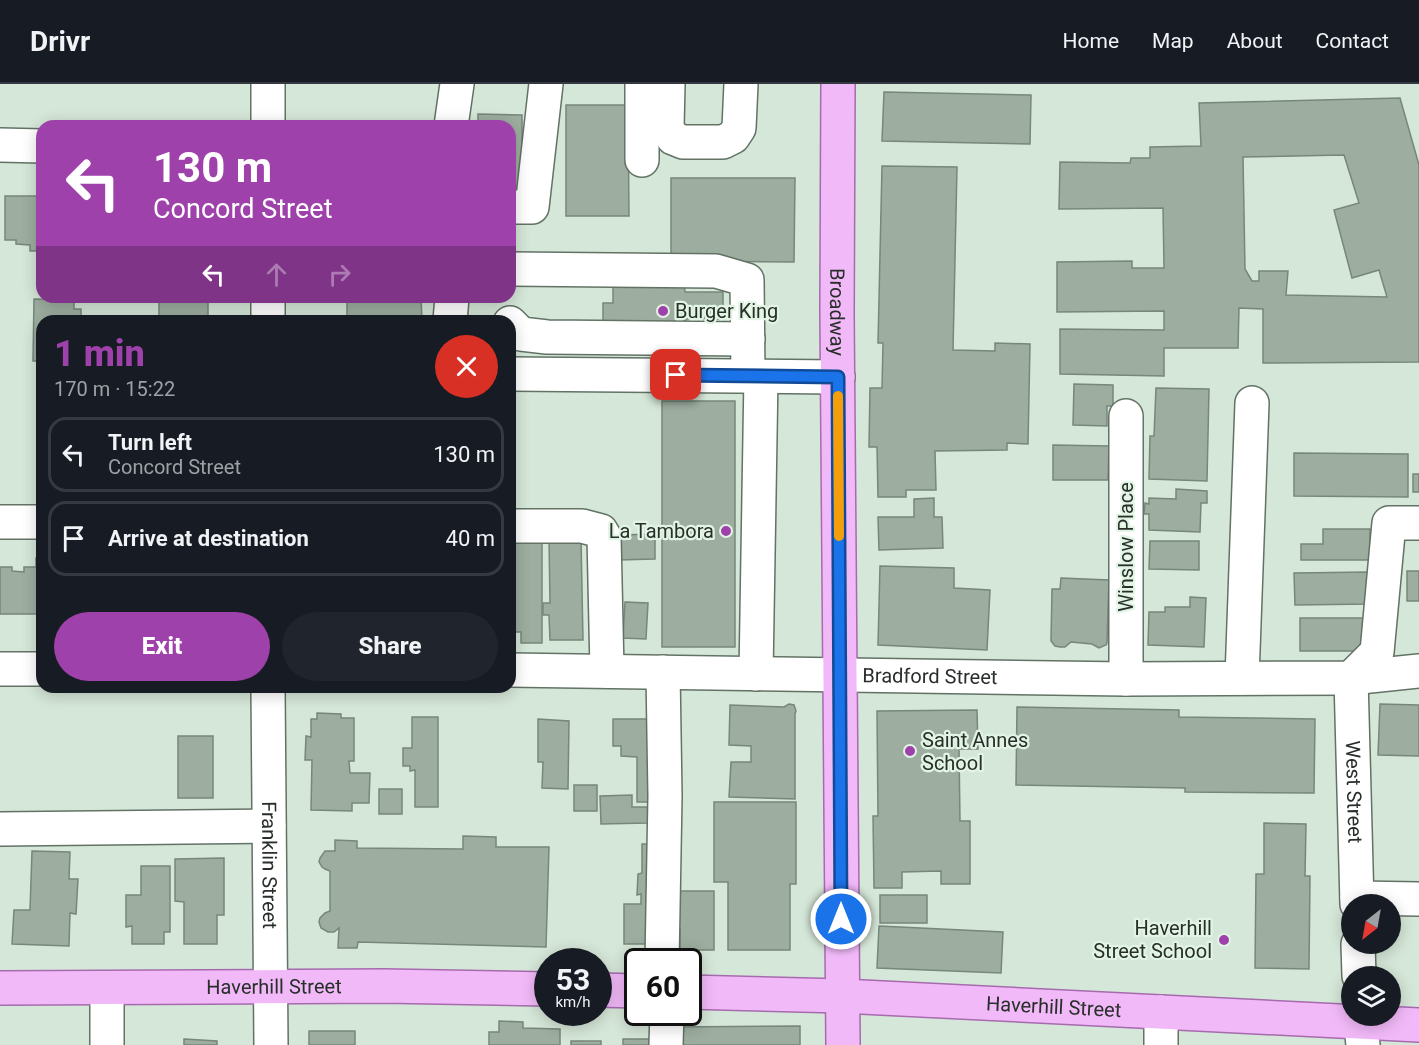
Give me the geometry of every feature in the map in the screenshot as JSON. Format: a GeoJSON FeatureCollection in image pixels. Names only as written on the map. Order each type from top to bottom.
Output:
{"type":"FeatureCollection","features":[{"type":"Feature","properties":{"kind":"main road","name":"Broadway"},"geometry":{"type":"LineString","coordinates":[[838,84],[843,1045]]}},
{"type":"Feature","properties":{"kind":"main road","name":"Haverhill Street"},"geometry":{"type":"LineString","coordinates":[[0,988],[384,986],[534,989]]}},
{"type":"Feature","properties":{"kind":"main road","name":"Haverhill Street"},"geometry":{"type":"LineString","coordinates":[[702,992],[842,996],[1161,1012],[1361,1027],[1419,1025]]}},
{"type":"Feature","properties":{"kind":"street"},"geometry":{"type":"LineString","coordinates":[[268,84],[268,120]]}},
{"type":"Feature","properties":{"kind":"street"},"geometry":{"type":"LineString","coordinates":[[453,120],[457,84]]}},
{"type":"Feature","properties":{"kind":"street"},"geometry":{"type":"LineString","coordinates":[[516,207],[532,207],[546,84]]}},
{"type":"Feature","properties":{"kind":"street"},"geometry":{"type":"LineString","coordinates":[[642,84],[642,160]]}},
{"type":"Feature","properties":{"kind":"street"},"geometry":{"type":"LineString","coordinates":[[668,84],[668,128],[673,138],[683,142],[723,142],[733,137],[739,128],[741,84]]}},
{"type":"Feature","properties":{"kind":"street"},"geometry":{"type":"LineString","coordinates":[[0,145],[36,146]]}},
{"type":"Feature","properties":{"kind":"street"},"geometry":{"type":"LineString","coordinates":[[516,269],[716,271],[747,280],[748,339],[754,376],[756,674]]}},
{"type":"Feature","properties":{"kind":"street"},"geometry":{"type":"LineString","coordinates":[[516,329],[521,334],[547,337],[748,339]]}},
{"type":"Feature","properties":{"kind":"street"},"geometry":{"type":"LineString","coordinates":[[516,374],[838,377]]}},
{"type":"Feature","properties":{"kind":"street"},"geometry":{"type":"LineString","coordinates":[[1242,678],[1252,404]]}},
{"type":"Feature","properties":{"kind":"street","name":"Winslow Place"},"geometry":{"type":"LineString","coordinates":[[1126,416],[1126,678]]}},
{"type":"Feature","properties":{"kind":"street"},"geometry":{"type":"LineString","coordinates":[[0,522],[36,522]]}},
{"type":"Feature","properties":{"kind":"street"},"geometry":{"type":"LineString","coordinates":[[1351,678],[1377,652],[1404,523]]}},
{"type":"Feature","properties":{"kind":"street"},"geometry":{"type":"LineString","coordinates":[[516,526],[582,526],[601,531],[604,536],[607,671]]}},
{"type":"Feature","properties":{"kind":"street"},"geometry":{"type":"LineString","coordinates":[[0,669],[36,669]]}},
{"type":"Feature","properties":{"kind":"street","name":"Bradford Street"},"geometry":{"type":"LineString","coordinates":[[516,670],[1126,678],[1351,678],[1419,671]]}},
{"type":"Feature","properties":{"kind":"street"},"geometry":{"type":"LineString","coordinates":[[662,948],[665,796],[663,672]]}},
{"type":"Feature","properties":{"kind":"street","name":"West Street"},"geometry":{"type":"LineString","coordinates":[[1351,678],[1357,894]]}},
{"type":"Feature","properties":{"kind":"street","name":"Franklin Street"},"geometry":{"type":"LineString","coordinates":[[268,693],[272,1045]]}},
{"type":"Feature","properties":{"kind":"street"},"geometry":{"type":"LineString","coordinates":[[0,829],[270,826]]}},
{"type":"Feature","properties":{"kind":"street"},"geometry":{"type":"LineString","coordinates":[[1401,900],[1419,899]]}},
{"type":"Feature","properties":{"kind":"street"},"geometry":{"type":"LineString","coordinates":[[107,988],[107,1045]]}},
{"type":"Feature","properties":{"kind":"street"},"geometry":{"type":"LineString","coordinates":[[1161,1012],[1161,1045]]}},
{"type":"Feature","properties":{"kind":"street"},"geometry":{"type":"LineString","coordinates":[[666,1045],[667,1026]]}},
{"type":"Feature","properties":{"kind":"building"},"geometry":{"type":"Polygon","coordinates":[[[884,92],[1031,95],[1030,144],[882,141],[884,92]]]}},
{"type":"Feature","properties":{"kind":"building"},"geometry":{"type":"Polygon","coordinates":[[[1400,98],[1419,165],[1419,362],[1263,363],[1263,309],[1239,308],[1238,348],[1164,348],[1164,376],[1060,374],[1060,329],[1164,330],[1164,311],[1057,312],[1057,262],[1132,261],[1132,268],[1164,268],[1163,208],[1059,209],[1060,162],[1130,163],[1131,158],[1150,158],[1150,147],[1201,146],[1199,103],[1400,98]],[[1344,155],[1243,157],[1245,269],[1252,281],[1259,281],[1259,271],[1288,271],[1286,295],[1387,297],[1379,270],[1352,278],[1334,210],[1359,203],[1344,155]]]}},
{"type":"Feature","properties":{"kind":"building"},"geometry":{"type":"Polygon","coordinates":[[[566,105],[628,105],[629,216],[566,216],[566,105]]]}},
{"type":"Feature","properties":{"kind":"building"},"geometry":{"type":"Polygon","coordinates":[[[478,114],[522,115],[522,187],[517,187],[516,195],[516,120],[478,120],[478,114]]]}},
{"type":"Feature","properties":{"kind":"building"},"geometry":{"type":"Polygon","coordinates":[[[882,166],[957,167],[953,350],[995,351],[995,343],[1030,344],[1028,444],[1007,443],[1007,450],[935,451],[936,490],[906,490],[906,497],[878,497],[877,447],[869,447],[870,388],[882,388],[883,343],[878,343],[882,166]]]}},
{"type":"Feature","properties":{"kind":"building"},"geometry":{"type":"Polygon","coordinates":[[[671,178],[795,178],[794,262],[671,261],[671,178]]]}},
{"type":"Feature","properties":{"kind":"building"},"geometry":{"type":"Polygon","coordinates":[[[5,196],[36,196],[36,251],[30,251],[30,245],[16,244],[16,240],[5,240],[5,196]]]}},
{"type":"Feature","properties":{"kind":"building","name":"Burger King"},"geometry":{"type":"Polygon","coordinates":[[[613,282],[684,282],[685,292],[723,292],[723,319],[686,319],[686,325],[603,326],[603,303],[613,303],[613,282]]]}},
{"type":"Feature","properties":{"kind":"building"},"geometry":{"type":"Polygon","coordinates":[[[34,299],[36,303],[74,303],[74,309],[81,309],[81,315],[36,315],[36,361],[33,361],[34,299]]]}},
{"type":"Feature","properties":{"kind":"building"},"geometry":{"type":"Polygon","coordinates":[[[159,303],[208,303],[208,315],[159,315],[159,303]]]}},
{"type":"Feature","properties":{"kind":"building"},"geometry":{"type":"Polygon","coordinates":[[[347,303],[421,303],[422,315],[347,315],[347,303]]]}},
{"type":"Feature","properties":{"kind":"building"},"geometry":{"type":"Polygon","coordinates":[[[1074,384],[1113,385],[1113,406],[1107,406],[1107,426],[1073,425],[1074,384]]]}},
{"type":"Feature","properties":{"kind":"building"},"geometry":{"type":"Polygon","coordinates":[[[1156,388],[1209,389],[1207,481],[1149,479],[1150,436],[1154,436],[1156,388]]]}},
{"type":"Feature","properties":{"kind":"building"},"geometry":{"type":"Polygon","coordinates":[[[662,401],[735,401],[735,647],[662,647],[662,401]]]}},
{"type":"Feature","properties":{"kind":"building"},"geometry":{"type":"Polygon","coordinates":[[[1053,445],[1109,446],[1108,480],[1053,480],[1053,445]]]}},
{"type":"Feature","properties":{"kind":"building"},"geometry":{"type":"Polygon","coordinates":[[[1294,453],[1408,454],[1408,497],[1294,496],[1294,453]]]}},
{"type":"Feature","properties":{"kind":"building"},"geometry":{"type":"Polygon","coordinates":[[[1413,474],[1419,474],[1419,492],[1413,492],[1413,474]]]}},
{"type":"Feature","properties":{"kind":"building"},"geometry":{"type":"Polygon","coordinates":[[[1176,489],[1207,491],[1207,503],[1201,503],[1200,532],[1149,530],[1149,514],[1144,514],[1145,503],[1149,504],[1149,498],[1176,499],[1176,489]]]}},
{"type":"Feature","properties":{"kind":"building"},"geometry":{"type":"Polygon","coordinates":[[[934,498],[934,517],[942,517],[943,548],[879,550],[878,517],[914,517],[914,499],[934,498]]]}},
{"type":"Feature","properties":{"kind":"building"},"geometry":{"type":"Polygon","coordinates":[[[1323,529],[1370,529],[1370,560],[1301,560],[1301,544],[1323,544],[1323,529]]]}},
{"type":"Feature","properties":{"kind":"building"},"geometry":{"type":"Polygon","coordinates":[[[655,534],[655,559],[618,560],[618,535],[655,534]]]}},
{"type":"Feature","properties":{"kind":"building"},"geometry":{"type":"Polygon","coordinates":[[[516,536],[542,536],[542,643],[521,643],[521,632],[516,632],[516,536]]]}},
{"type":"Feature","properties":{"kind":"building"},"geometry":{"type":"Polygon","coordinates":[[[581,538],[583,640],[550,640],[549,615],[543,615],[543,603],[550,603],[549,539],[581,538]]]}},
{"type":"Feature","properties":{"kind":"building"},"geometry":{"type":"Polygon","coordinates":[[[1150,541],[1199,541],[1199,570],[1149,569],[1150,541]]]}},
{"type":"Feature","properties":{"kind":"building"},"geometry":{"type":"Polygon","coordinates":[[[880,566],[954,568],[954,588],[990,590],[987,650],[878,645],[880,566]]]}},
{"type":"Feature","properties":{"kind":"building"},"geometry":{"type":"Polygon","coordinates":[[[0,567],[12,567],[12,571],[24,572],[24,567],[36,567],[36,614],[0,614],[0,567]]]}},
{"type":"Feature","properties":{"kind":"building"},"geometry":{"type":"Polygon","coordinates":[[[1407,571],[1419,571],[1419,601],[1407,601],[1407,571]]]}},
{"type":"Feature","properties":{"kind":"building"},"geometry":{"type":"Polygon","coordinates":[[[1369,572],[1370,604],[1295,605],[1294,573],[1369,572]]]}},
{"type":"Feature","properties":{"kind":"building"},"geometry":{"type":"Polygon","coordinates":[[[1061,578],[1109,580],[1106,645],[1099,648],[1092,644],[1071,642],[1065,647],[1060,647],[1055,646],[1051,641],[1052,589],[1060,589],[1061,578]]]}},
{"type":"Feature","properties":{"kind":"building"},"geometry":{"type":"Polygon","coordinates":[[[1190,597],[1206,598],[1204,647],[1148,645],[1149,612],[1165,612],[1165,607],[1190,607],[1190,597]]]}},
{"type":"Feature","properties":{"kind":"building"},"geometry":{"type":"Polygon","coordinates":[[[625,602],[648,603],[646,639],[623,638],[625,602]]]}},
{"type":"Feature","properties":{"kind":"building"},"geometry":{"type":"Polygon","coordinates":[[[1300,618],[1371,618],[1371,651],[1300,651],[1300,618]]]}},
{"type":"Feature","properties":{"kind":"building"},"geometry":{"type":"Polygon","coordinates":[[[789,704],[794,705],[796,711],[795,799],[729,797],[731,762],[751,762],[751,746],[729,745],[730,705],[784,707],[789,704]]]}},
{"type":"Feature","properties":{"kind":"building"},"geometry":{"type":"Polygon","coordinates":[[[1380,704],[1419,705],[1419,756],[1378,755],[1380,704]]]}},
{"type":"Feature","properties":{"kind":"building"},"geometry":{"type":"Polygon","coordinates":[[[1017,707],[1179,710],[1179,717],[1315,719],[1314,793],[1185,792],[1185,788],[1016,785],[1017,707]]]}},
{"type":"Feature","properties":{"kind":"building"},"geometry":{"type":"Polygon","coordinates":[[[977,710],[978,749],[959,749],[960,821],[970,821],[970,884],[941,884],[941,871],[902,872],[902,888],[874,888],[873,816],[878,816],[877,711],[977,710]]]}},
{"type":"Feature","properties":{"kind":"building"},"geometry":{"type":"Polygon","coordinates":[[[317,713],[341,714],[341,718],[354,718],[354,761],[349,761],[350,773],[370,773],[369,803],[352,803],[352,811],[311,810],[312,760],[305,760],[306,736],[311,737],[311,719],[317,719],[317,713]]]}},
{"type":"Feature","properties":{"kind":"building"},"geometry":{"type":"Polygon","coordinates":[[[412,717],[438,717],[438,807],[415,807],[415,770],[410,771],[410,766],[403,766],[403,748],[412,748],[412,717]]]}},
{"type":"Feature","properties":{"kind":"building"},"geometry":{"type":"Polygon","coordinates":[[[538,719],[569,721],[568,789],[542,788],[543,762],[538,762],[538,719]]]}},
{"type":"Feature","properties":{"kind":"building"},"geometry":{"type":"Polygon","coordinates":[[[613,719],[656,719],[655,802],[637,802],[637,757],[621,756],[621,746],[613,746],[613,719]]]}},
{"type":"Feature","properties":{"kind":"building"},"geometry":{"type":"Polygon","coordinates":[[[178,736],[213,736],[213,798],[178,798],[178,736]]]}},
{"type":"Feature","properties":{"kind":"building"},"geometry":{"type":"Polygon","coordinates":[[[574,785],[597,785],[597,811],[574,811],[574,785]]]}},
{"type":"Feature","properties":{"kind":"building"},"geometry":{"type":"Polygon","coordinates":[[[379,789],[402,789],[402,814],[379,814],[379,789]]]}},
{"type":"Feature","properties":{"kind":"building"},"geometry":{"type":"Polygon","coordinates":[[[632,795],[632,807],[648,807],[648,823],[601,824],[600,796],[632,795]]]}},
{"type":"Feature","properties":{"kind":"building"},"geometry":{"type":"Polygon","coordinates":[[[714,802],[796,802],[796,884],[790,884],[790,950],[728,950],[728,882],[714,882],[714,802]]]}},
{"type":"Feature","properties":{"kind":"building"},"geometry":{"type":"Polygon","coordinates":[[[1264,823],[1306,824],[1305,876],[1310,876],[1309,969],[1255,968],[1256,874],[1264,874],[1264,823]]]}},
{"type":"Feature","properties":{"kind":"building"},"geometry":{"type":"Polygon","coordinates":[[[463,836],[496,837],[496,847],[549,847],[546,947],[358,942],[357,948],[338,948],[339,928],[334,932],[328,932],[321,928],[320,918],[330,911],[330,871],[322,867],[319,862],[325,851],[335,851],[335,840],[357,841],[357,848],[463,849],[463,836]]]}},
{"type":"Feature","properties":{"kind":"building"},"geometry":{"type":"Polygon","coordinates":[[[642,844],[658,844],[656,944],[624,944],[624,904],[641,904],[641,894],[637,895],[638,874],[642,873],[642,844]]]}},
{"type":"Feature","properties":{"kind":"building"},"geometry":{"type":"Polygon","coordinates":[[[32,851],[70,852],[69,879],[78,879],[76,914],[70,913],[69,946],[12,944],[14,910],[30,910],[32,851]]]}},
{"type":"Feature","properties":{"kind":"building"},"geometry":{"type":"Polygon","coordinates":[[[224,858],[224,915],[217,915],[217,944],[184,944],[184,902],[175,901],[175,859],[224,858]]]}},
{"type":"Feature","properties":{"kind":"building"},"geometry":{"type":"Polygon","coordinates":[[[141,866],[170,866],[170,932],[164,932],[164,944],[132,944],[132,926],[126,927],[126,895],[141,895],[141,866]]]}},
{"type":"Feature","properties":{"kind":"building"},"geometry":{"type":"Polygon","coordinates":[[[673,891],[714,891],[714,950],[680,948],[680,929],[673,929],[673,891]]]}},
{"type":"Feature","properties":{"kind":"building"},"geometry":{"type":"Polygon","coordinates":[[[880,895],[927,895],[927,923],[880,923],[880,895]]]}},
{"type":"Feature","properties":{"kind":"building"},"geometry":{"type":"Polygon","coordinates":[[[879,926],[1003,932],[1001,973],[877,968],[879,926]]]}},
{"type":"Feature","properties":{"kind":"building"},"geometry":{"type":"Polygon","coordinates":[[[499,1021],[523,1022],[523,1028],[560,1029],[560,1045],[489,1045],[489,1032],[499,1032],[499,1021]]]}},
{"type":"Feature","properties":{"kind":"building"},"geometry":{"type":"Polygon","coordinates":[[[800,1026],[800,1045],[671,1045],[671,1027],[800,1026]]]}},
{"type":"Feature","properties":{"kind":"building"},"geometry":{"type":"Polygon","coordinates":[[[309,1031],[355,1031],[355,1045],[309,1045],[309,1031]]]}},
{"type":"Feature","properties":{"kind":"building"},"geometry":{"type":"Polygon","coordinates":[[[184,1039],[217,1041],[217,1045],[184,1045],[184,1039]]]}},
{"type":"Feature","properties":{"kind":"building"},"geometry":{"type":"Polygon","coordinates":[[[623,1039],[652,1039],[652,1045],[623,1045],[623,1039]]]}},
{"type":"Feature","properties":{"kind":"building"},"geometry":{"type":"Polygon","coordinates":[[[571,1041],[601,1041],[601,1045],[571,1045],[571,1041]]]}},
{"type":"Feature","properties":{"kind":"slow traffic"},"geometry":{"type":"LineString","coordinates":[[838,396],[839,536]]}},
{"type":"Feature","properties":{"kind":"place","name":"Burger King"},"geometry":{"type":"Point","coordinates":[663,311]}},
{"type":"Feature","properties":{"kind":"place","name":"La Tambora"},"geometry":{"type":"Point","coordinates":[726,531]}},
{"type":"Feature","properties":{"kind":"place","name":"Saint Annes School"},"geometry":{"type":"Point","coordinates":[910,751]}},
{"type":"Feature","properties":{"kind":"place","name":"Haverhill Street School"},"geometry":{"type":"Point","coordinates":[1224,940]}},
{"type":"Feature","properties":{"kind":"route"},"geometry":{"type":"LineString","coordinates":[[676,375],[838,377],[841,919]]}}]}
